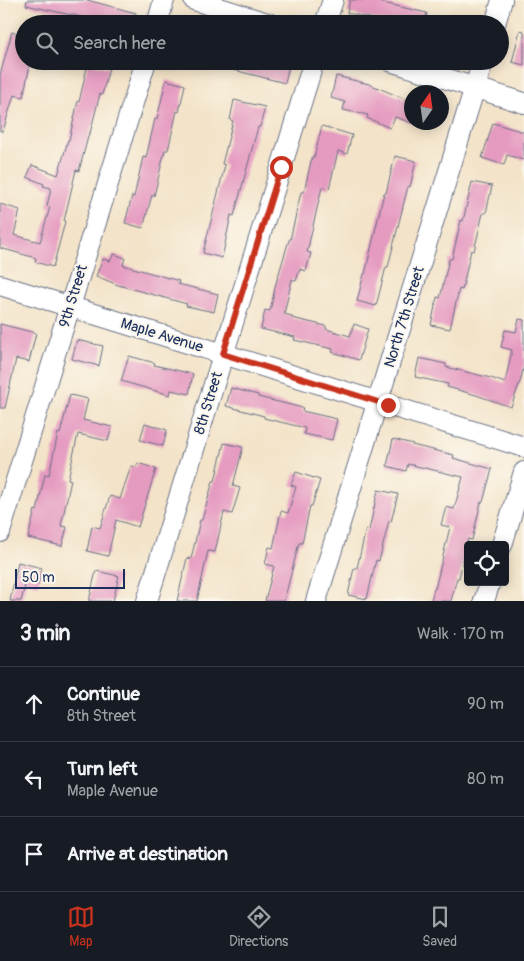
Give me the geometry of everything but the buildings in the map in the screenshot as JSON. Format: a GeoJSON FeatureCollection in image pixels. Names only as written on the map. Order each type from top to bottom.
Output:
{"type":"FeatureCollection","features":[{"type":"Feature","properties":{"kind":"street"},"geometry":{"type":"LineString","coordinates":[[160,15],[164,0]]}},
{"type":"Feature","properties":{"kind":"street"},"geometry":{"type":"LineString","coordinates":[[194,0],[242,15]]}},
{"type":"Feature","properties":{"kind":"street"},"geometry":{"type":"LineString","coordinates":[[329,15],[333,0]]}},
{"type":"Feature","properties":{"kind":"street"},"geometry":{"type":"LineString","coordinates":[[498,15],[502,0]]}},
{"type":"Feature","properties":{"kind":"street","name":"9th Street"},"geometry":{"type":"LineString","coordinates":[[0,532],[143,70]]}},
{"type":"Feature","properties":{"kind":"street","name":"8th Street"},"geometry":{"type":"LineString","coordinates":[[147,601],[311,70]]}},
{"type":"Feature","properties":{"kind":"street"},"geometry":{"type":"LineString","coordinates":[[418,70],[524,103]]}},
{"type":"Feature","properties":{"kind":"street","name":"North 7th Street"},"geometry":{"type":"LineString","coordinates":[[316,601],[480,70]]}},
{"type":"Feature","properties":{"kind":"street","name":"Maple Avenue"},"geometry":{"type":"LineString","coordinates":[[0,285],[524,447]]}},
{"type":"Feature","properties":{"kind":"street"},"geometry":{"type":"LineString","coordinates":[[503,541],[524,472]]}},
{"type":"Feature","properties":{"kind":"street"},"geometry":{"type":"LineString","coordinates":[[484,601],[489,586]]}},
{"type":"Feature","properties":{"kind":"route"},"geometry":{"type":"LineString","coordinates":[[281,167],[223,354],[388,405]]}}]}
